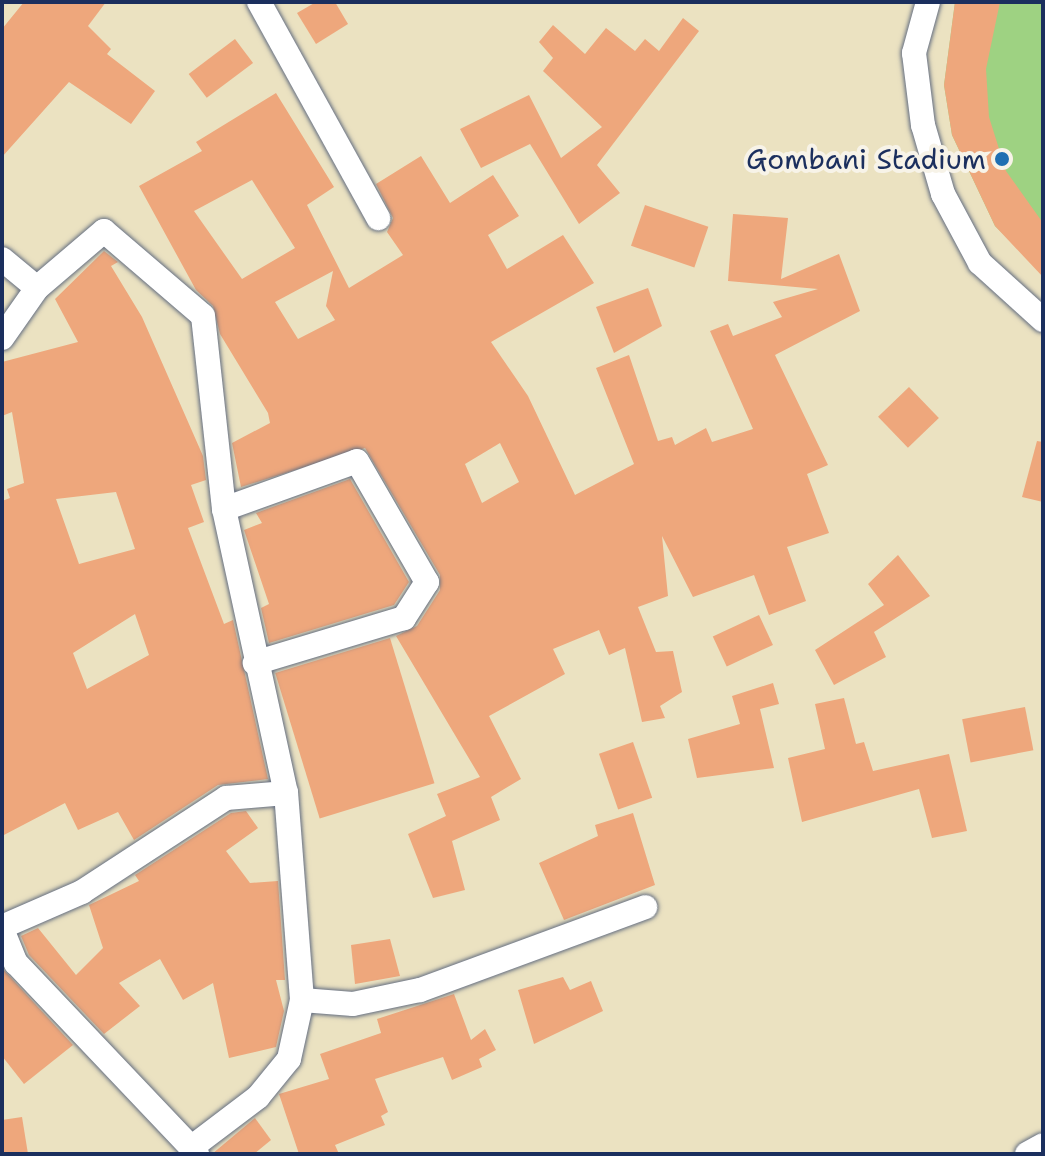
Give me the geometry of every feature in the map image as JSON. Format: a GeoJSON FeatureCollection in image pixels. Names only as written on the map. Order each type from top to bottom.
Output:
{"type":"FeatureCollection","features":[{"type":"Feature","properties":{"kind":"street"},"geometry":{"type":"LineString","coordinates":[[259,2],[378,218]]}},
{"type":"Feature","properties":{"kind":"street"},"geometry":{"type":"LineString","coordinates":[[928,2],[914,53],[923,125],[943,194],[980,263],[1043,320]]}},
{"type":"Feature","properties":{"kind":"street"},"geometry":{"type":"LineString","coordinates":[[2,338],[37,288],[104,231],[203,316],[224,509],[255,663],[286,793],[302,1000],[289,1059],[258,1097],[195,1151],[16,963],[2,928],[82,892],[226,798],[286,793]]}},
{"type":"Feature","properties":{"kind":"street"},"geometry":{"type":"LineString","coordinates":[[2,259],[37,288]]}},
{"type":"Feature","properties":{"kind":"street"},"geometry":{"type":"LineString","coordinates":[[224,509],[357,461],[427,582],[404,618],[255,663]]}},
{"type":"Feature","properties":{"kind":"street"},"geometry":{"type":"LineString","coordinates":[[302,1000],[353,1004],[420,990],[645,907]]}},
{"type":"Feature","properties":{"kind":"street"},"geometry":{"type":"LineString","coordinates":[[1027,1154],[1043,1145]]}},
{"type":"Feature","properties":{"kind":"green space","name":"Gombani Stadium"},"geometry":{"type":"Polygon","coordinates":[[[955,2],[1043,2],[1043,273],[995,226],[952,135],[944,85],[955,2]]]}},
{"type":"Feature","properties":{"kind":"building"},"geometry":{"type":"Polygon","coordinates":[[[24,2],[106,2],[88,26],[111,49],[107,54],[155,91],[131,124],[69,82],[2,157],[2,29],[24,2]]]}},
{"type":"Feature","properties":{"kind":"building"},"geometry":{"type":"Polygon","coordinates":[[[316,2],[335,2],[348,24],[316,44],[297,13],[316,2]]]}},
{"type":"Feature","properties":{"kind":"building"},"geometry":{"type":"Polygon","coordinates":[[[955,2],[1000,2],[986,69],[989,117],[1006,171],[1043,223],[1043,277],[995,226],[952,135],[944,85],[955,2]]]}},
{"type":"Feature","properties":{"kind":"building"},"geometry":{"type":"Polygon","coordinates":[[[683,18],[699,31],[597,165],[620,193],[579,224],[530,144],[481,168],[460,129],[529,95],[561,158],[602,127],[543,71],[553,58],[539,42],[553,25],[585,54],[606,28],[635,51],[645,39],[659,51],[683,18]]]}},
{"type":"Feature","properties":{"kind":"building"},"geometry":{"type":"Polygon","coordinates":[[[235,39],[253,63],[207,98],[189,74],[235,39]]]}},
{"type":"Feature","properties":{"kind":"building"},"geometry":{"type":"Polygon","coordinates":[[[276,93],[334,187],[307,205],[349,288],[403,255],[387,232],[393,218],[376,184],[421,156],[450,203],[493,175],[519,216],[488,235],[507,269],[563,235],[594,283],[491,342],[528,396],[575,495],[634,464],[596,368],[629,355],[658,441],[672,437],[675,445],[706,428],[712,442],[753,429],[710,331],[728,324],[733,336],[782,317],[773,302],[818,289],[728,281],[733,214],[788,218],[781,279],[839,254],[860,311],[775,355],[828,465],[807,474],[829,533],[787,547],[806,601],[769,615],[754,575],[693,597],[662,536],[668,596],[638,607],[656,652],[673,651],[682,692],[660,706],[665,718],[642,722],[625,648],[609,655],[599,630],[553,649],[565,674],[489,716],[521,779],[491,797],[500,820],[452,841],[465,890],[433,898],[408,834],[446,816],[437,794],[480,777],[396,636],[417,626],[440,590],[440,575],[365,448],[241,487],[232,443],[270,423],[268,413],[220,334],[213,306],[196,290],[139,186],[202,151],[196,142],[276,93]],[[252,180],[194,211],[242,279],[295,248],[252,180]],[[333,271],[275,302],[298,339],[335,320],[326,306],[333,271]],[[500,443],[465,464],[482,503],[519,482],[500,443]]]}},
{"type":"Feature","properties":{"kind":"building"},"geometry":{"type":"Polygon","coordinates":[[[645,205],[708,227],[694,267],[631,246],[645,205]]]}},
{"type":"Feature","properties":{"kind":"building"},"geometry":{"type":"Polygon","coordinates":[[[104,251],[118,262],[111,266],[142,317],[203,456],[206,480],[191,485],[204,522],[188,528],[224,624],[233,620],[268,779],[218,785],[134,840],[118,812],[78,830],[65,803],[2,836],[2,501],[10,498],[7,489],[24,483],[12,412],[2,416],[2,362],[78,342],[55,299],[104,251]],[[116,492],[56,499],[79,564],[135,549],[116,492]],[[135,614],[73,653],[87,689],[149,655],[135,614]]]}},
{"type":"Feature","properties":{"kind":"building"},"geometry":{"type":"Polygon","coordinates":[[[648,288],[662,326],[614,353],[596,307],[648,288]]]}},
{"type":"Feature","properties":{"kind":"building"},"geometry":{"type":"Polygon","coordinates":[[[909,387],[939,418],[908,448],[878,417],[909,387]]]}},
{"type":"Feature","properties":{"kind":"building"},"geometry":{"type":"Polygon","coordinates":[[[1037,441],[1043,442],[1043,502],[1022,497],[1037,441]]]}},
{"type":"Feature","properties":{"kind":"building"},"geometry":{"type":"Polygon","coordinates":[[[350,479],[409,582],[394,605],[269,643],[261,608],[269,604],[244,530],[262,523],[256,513],[350,479]]]}},
{"type":"Feature","properties":{"kind":"building"},"geometry":{"type":"Polygon","coordinates":[[[898,555],[930,596],[874,632],[886,657],[834,685],[815,650],[884,605],[868,584],[898,555]]]}},
{"type":"Feature","properties":{"kind":"building"},"geometry":{"type":"Polygon","coordinates":[[[759,615],[773,645],[727,666],[713,637],[759,615]]]}},
{"type":"Feature","properties":{"kind":"building"},"geometry":{"type":"Polygon","coordinates":[[[390,638],[434,783],[320,818],[275,673],[390,638]]]}},
{"type":"Feature","properties":{"kind":"building"},"geometry":{"type":"Polygon","coordinates":[[[773,683],[779,704],[760,709],[774,768],[697,778],[688,739],[740,724],[732,696],[773,683]]]}},
{"type":"Feature","properties":{"kind":"building"},"geometry":{"type":"Polygon","coordinates":[[[844,698],[856,744],[864,742],[873,771],[949,754],[967,831],[932,838],[919,789],[802,822],[788,758],[825,749],[815,704],[844,698]]]}},
{"type":"Feature","properties":{"kind":"building"},"geometry":{"type":"Polygon","coordinates":[[[1025,707],[1033,750],[971,762],[962,719],[1025,707]]]}},
{"type":"Feature","properties":{"kind":"building"},"geometry":{"type":"Polygon","coordinates":[[[633,742],[652,798],[618,810],[599,754],[633,742]]]}},
{"type":"Feature","properties":{"kind":"building"},"geometry":{"type":"Polygon","coordinates":[[[246,811],[258,828],[226,851],[250,883],[278,881],[285,980],[276,980],[284,1011],[276,1047],[229,1058],[213,983],[183,1000],[160,959],[119,983],[140,1006],[104,1034],[29,955],[21,936],[38,928],[76,975],[103,948],[89,905],[139,881],[135,875],[231,813],[246,811]]]}},
{"type":"Feature","properties":{"kind":"building"},"geometry":{"type":"Polygon","coordinates":[[[633,813],[655,885],[564,920],[539,863],[598,836],[595,825],[633,813]]]}},
{"type":"Feature","properties":{"kind":"building"},"geometry":{"type":"Polygon","coordinates":[[[390,939],[400,976],[355,984],[351,945],[390,939]]]}},
{"type":"Feature","properties":{"kind":"building"},"geometry":{"type":"Polygon","coordinates":[[[2,968],[73,1045],[24,1084],[2,1056],[2,968]]]}},
{"type":"Feature","properties":{"kind":"building"},"geometry":{"type":"Polygon","coordinates":[[[563,977],[570,990],[591,981],[603,1011],[534,1044],[518,990],[563,977]]]}},
{"type":"Feature","properties":{"kind":"building"},"geometry":{"type":"Polygon","coordinates":[[[454,994],[471,1040],[485,1029],[496,1050],[479,1059],[482,1067],[452,1080],[443,1057],[375,1079],[388,1112],[381,1116],[385,1125],[335,1145],[339,1154],[299,1154],[279,1094],[329,1079],[320,1054],[381,1033],[377,1019],[454,994]]]}},
{"type":"Feature","properties":{"kind":"building"},"geometry":{"type":"Polygon","coordinates":[[[22,1117],[28,1154],[2,1154],[2,1120],[22,1117]]]}},
{"type":"Feature","properties":{"kind":"building"},"geometry":{"type":"Polygon","coordinates":[[[255,1118],[271,1140],[254,1154],[212,1154],[255,1118]]]}},
{"type":"Feature","properties":{"kind":"place","name":"Gombani Stadium"},"geometry":{"type":"Point","coordinates":[1002,159]}}]}
